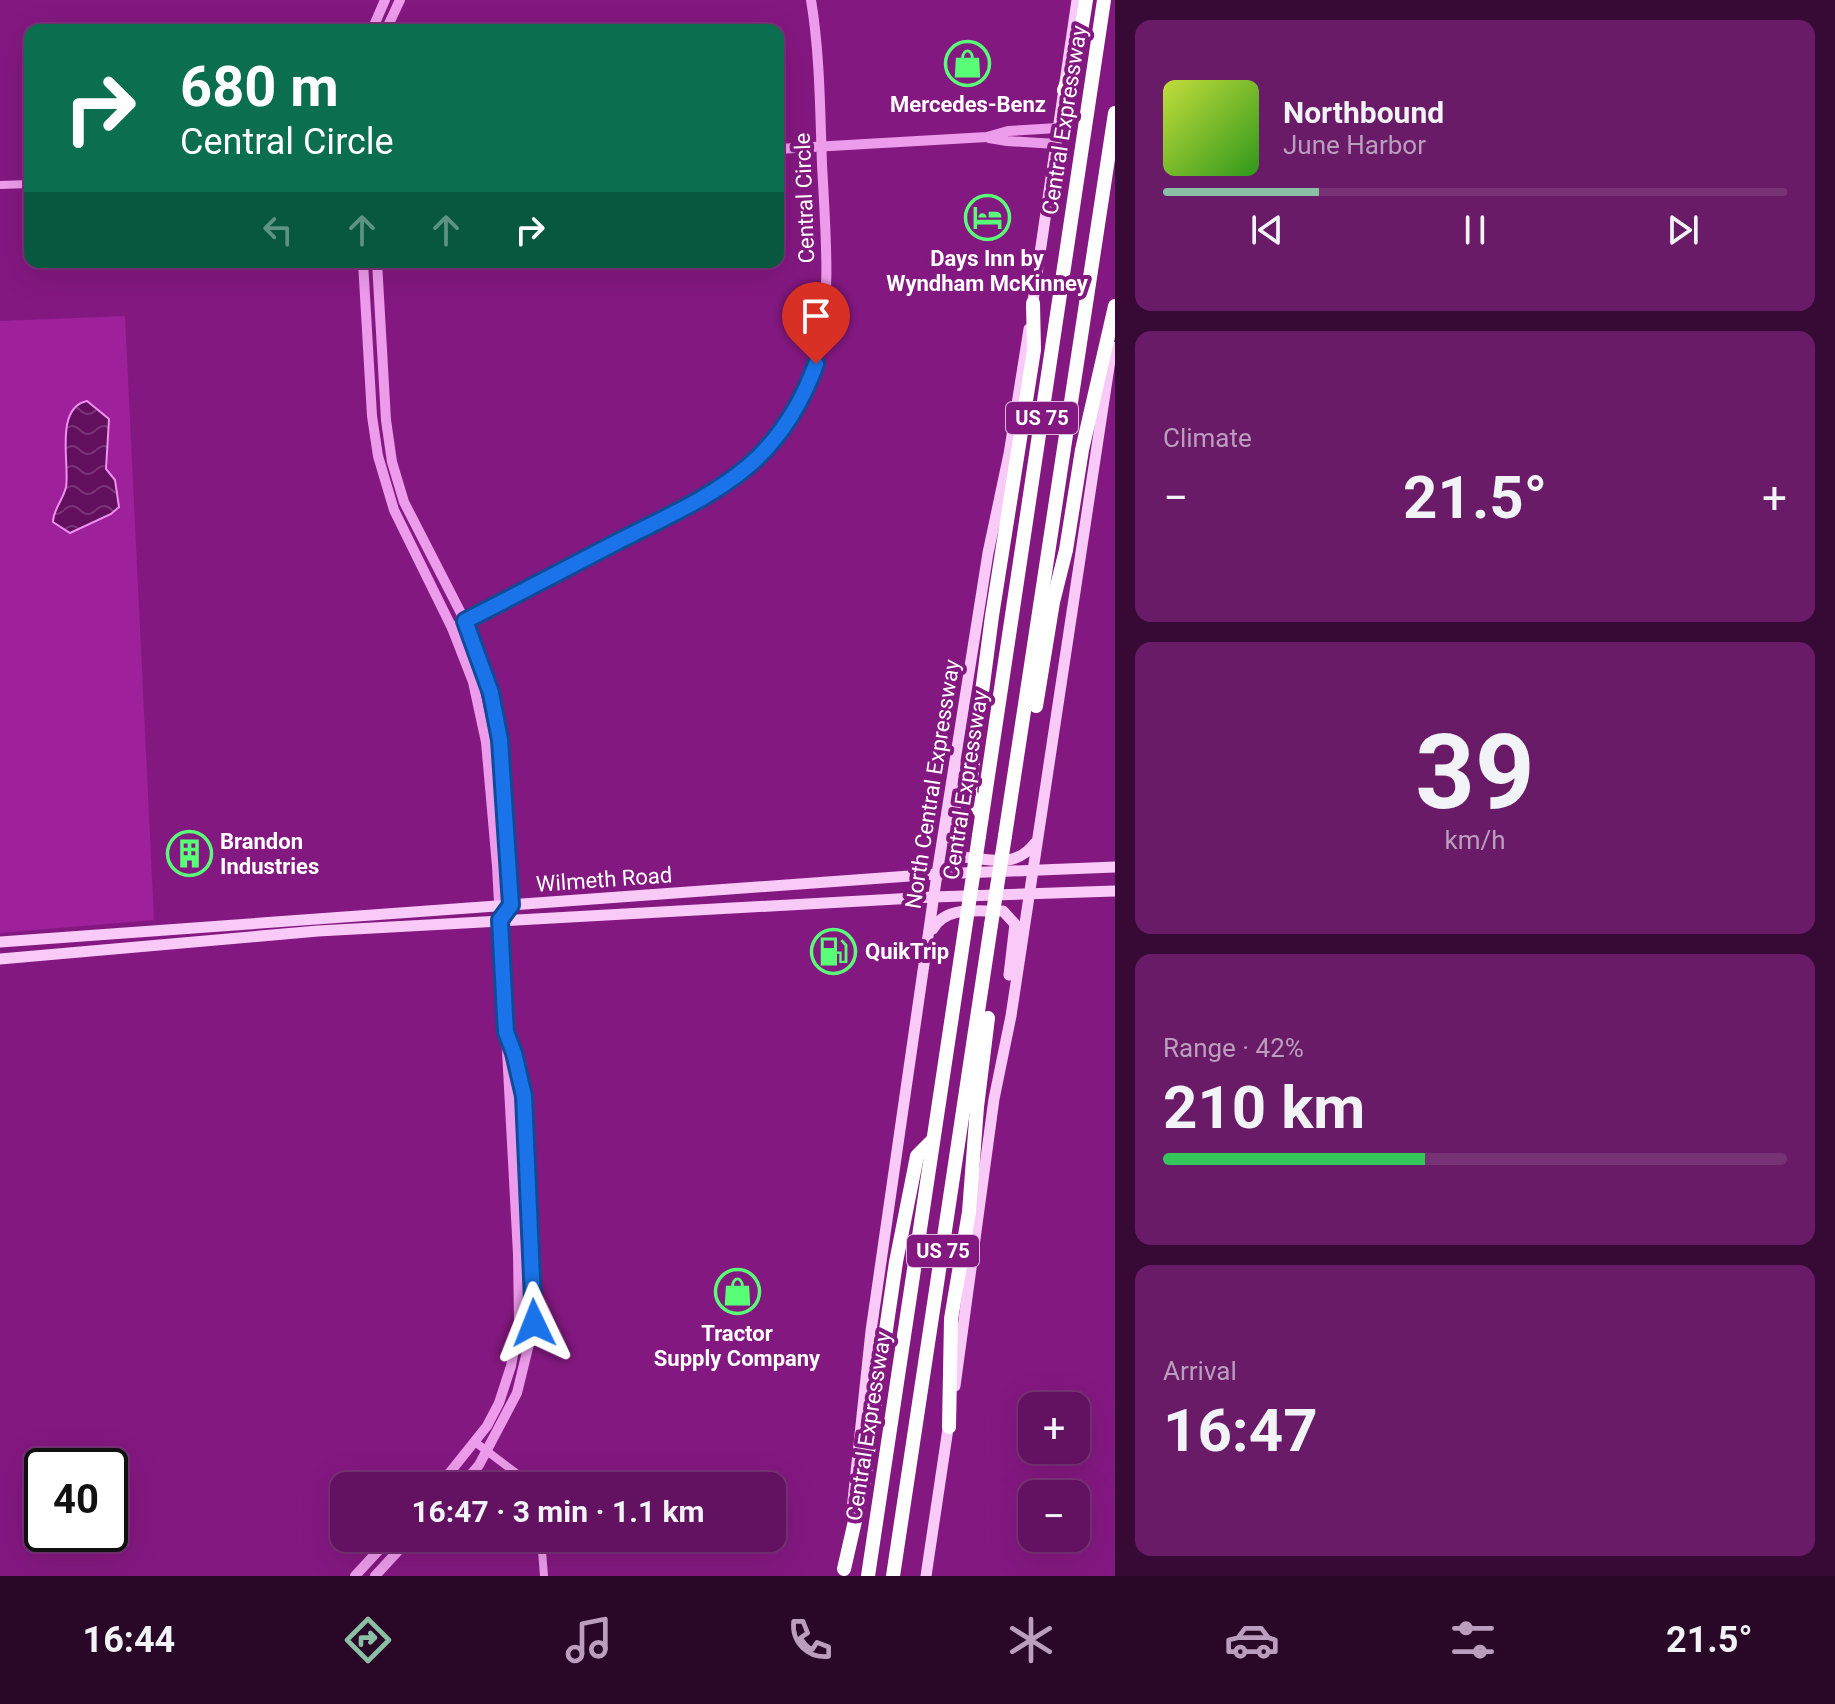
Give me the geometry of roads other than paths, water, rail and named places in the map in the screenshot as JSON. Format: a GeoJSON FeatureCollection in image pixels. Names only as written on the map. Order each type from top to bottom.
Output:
{"type":"FeatureCollection","features":[{"type":"Feature","properties":{"kind":"highway"},"geometry":{"type":"LineString","coordinates":[[1064,90],[1077,57],[1086,0]]}},
{"type":"Feature","properties":{"kind":"highway","name":"Central Expressway"},"geometry":{"type":"LineString","coordinates":[[868,1576],[1104,0]]}},
{"type":"Feature","properties":{"kind":"highway","name":"US 75"},"geometry":{"type":"LineString","coordinates":[[893,1576],[1115,113]]}},
{"type":"Feature","properties":{"kind":"highway"},"geometry":{"type":"LineString","coordinates":[[982,815],[970,793],[973,760],[1034,350],[1033,303]]}},
{"type":"Feature","properties":{"kind":"highway"},"geometry":{"type":"LineString","coordinates":[[1018,759],[1036,706],[1082,450],[1115,306]]}},
{"type":"Feature","properties":{"kind":"highway"},"geometry":{"type":"LineString","coordinates":[[949,1427],[951,1319],[969,1212],[977,1107],[994,976],[991,925]]}},
{"type":"Feature","properties":{"kind":"highway"},"geometry":{"type":"LineString","coordinates":[[843,1572],[863,1486],[896,1262],[917,1156],[933,1139]]}},
{"type":"Feature","properties":{"kind":"main road","name":"North Central Expressway"},"geometry":{"type":"LineString","coordinates":[[843,1572],[871,1331],[933,897],[988,553],[1009,454],[1077,0]]}},
{"type":"Feature","properties":{"kind":"main road"},"geometry":{"type":"LineString","coordinates":[[926,1576],[994,1099],[1011,1016],[1115,324]]}},
{"type":"Feature","properties":{"kind":"main road"},"geometry":{"type":"LineString","coordinates":[[960,734],[961,786],[953,839],[956,853],[962,857],[1012,861],[1025,856],[1037,841]]}},
{"type":"Feature","properties":{"kind":"main road","name":"Wilmeth Road"},"geometry":{"type":"LineString","coordinates":[[0,942],[937,874],[1115,867]]}},
{"type":"Feature","properties":{"kind":"main road"},"geometry":{"type":"LineString","coordinates":[[796,906],[796,898],[802,890],[861,885],[885,878]]}},
{"type":"Feature","properties":{"kind":"main road","name":"Wilmeth Road"},"geometry":{"type":"LineString","coordinates":[[0,959],[318,931],[933,897],[1115,891]]}},
{"type":"Feature","properties":{"kind":"main road"},"geometry":{"type":"LineString","coordinates":[[664,895],[665,914]]}},
{"type":"Feature","properties":{"kind":"main road"},"geometry":{"type":"LineString","coordinates":[[929,935],[938,919],[947,913],[1003,911],[1009,915],[1015,924],[1009,976],[1011,1016]]}},
{"type":"Feature","properties":{"kind":"main road"},"geometry":{"type":"LineString","coordinates":[[181,930],[182,943]]}},
{"type":"Feature","properties":{"kind":"street"},"geometry":{"type":"LineString","coordinates":[[375,24],[385,0]]}},
{"type":"Feature","properties":{"kind":"street"},"geometry":{"type":"LineString","coordinates":[[389,24],[400,0]]}},
{"type":"Feature","properties":{"kind":"street","name":"Central Circle"},"geometry":{"type":"LineString","coordinates":[[452,628],[722,488],[755,461],[787,422],[811,377],[825,326],[827,291],[822,147],[811,0]]}},
{"type":"Feature","properties":{"kind":"street"},"geometry":{"type":"LineString","coordinates":[[784,149],[987,137],[1008,131],[1058,128]]}},
{"type":"Feature","properties":{"kind":"street"},"geometry":{"type":"LineString","coordinates":[[987,137],[1056,144]]}},
{"type":"Feature","properties":{"kind":"street"},"geometry":{"type":"LineString","coordinates":[[0,185],[24,184]]}},
{"type":"Feature","properties":{"kind":"street"},"geometry":{"type":"LineString","coordinates":[[363,268],[373,425],[382,472],[394,510],[452,628],[473,682],[484,728],[505,906]]}},
{"type":"Feature","properties":{"kind":"street"},"geometry":{"type":"LineString","coordinates":[[377,268],[386,420],[393,469],[408,511],[465,621],[491,693],[500,740],[505,906],[500,920],[519,1321],[503,1393],[487,1426],[450,1472]]}},
{"type":"Feature","properties":{"kind":"street"},"geometry":{"type":"LineString","coordinates":[[366,310],[379,310]]}},
{"type":"Feature","properties":{"kind":"street"},"geometry":{"type":"LineString","coordinates":[[382,472],[393,469]]}},
{"type":"Feature","properties":{"kind":"street"},"geometry":{"type":"LineString","coordinates":[[471,1472],[487,1451],[517,1393],[534,1323],[524,1096],[506,1032]]}},
{"type":"Feature","properties":{"kind":"street"},"geometry":{"type":"LineString","coordinates":[[475,1442],[515,1472]]}},
{"type":"Feature","properties":{"kind":"street"},"geometry":{"type":"LineString","coordinates":[[355,1576],[377,1552]]}},
{"type":"Feature","properties":{"kind":"street"},"geometry":{"type":"LineString","coordinates":[[375,1576],[397,1552]]}},
{"type":"Feature","properties":{"kind":"street"},"geometry":{"type":"LineString","coordinates":[[542,1552],[544,1576]]}},
{"type":"Feature","properties":{"kind":"water"},"geometry":{"type":"Polygon","coordinates":[[[87,401],[109,419],[106,469],[115,480],[119,507],[111,514],[70,533],[53,522],[53,518],[66,487],[66,438],[70,414],[87,401]]]}},
{"type":"Feature","properties":{"kind":"place","name":"Mercedes-Benz"},"geometry":{"type":"Point","coordinates":[968,63]}},
{"type":"Feature","properties":{"kind":"place","name":"Days Inn by Wyndham McKinney"},"geometry":{"type":"Point","coordinates":[987,217]}},
{"type":"Feature","properties":{"kind":"place","name":"Brandon Industries"},"geometry":{"type":"Point","coordinates":[189,854]}},
{"type":"Feature","properties":{"kind":"place","name":"QuikTrip"},"geometry":{"type":"Point","coordinates":[834,951]}},
{"type":"Feature","properties":{"kind":"place","name":"Tractor Supply Company"},"geometry":{"type":"Point","coordinates":[737,1292]}}]}
